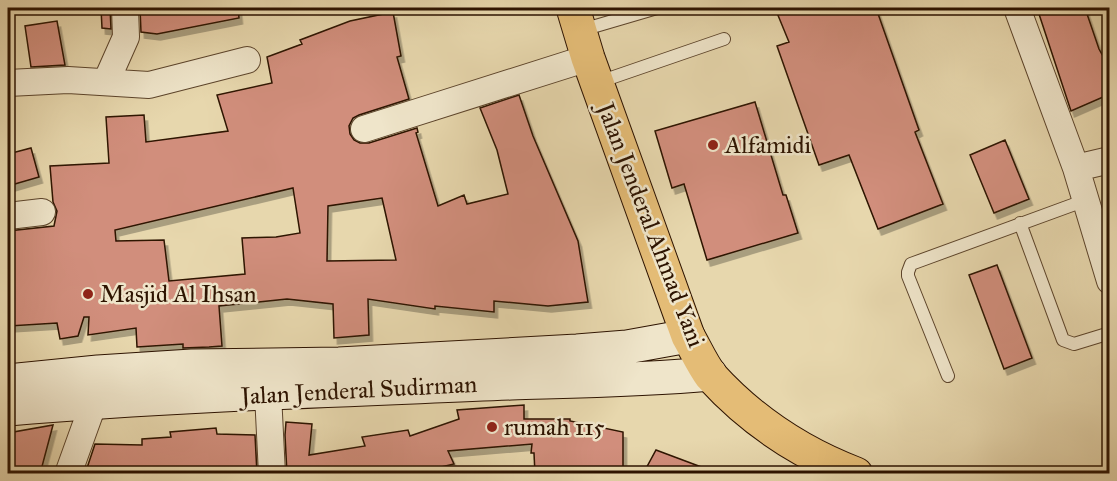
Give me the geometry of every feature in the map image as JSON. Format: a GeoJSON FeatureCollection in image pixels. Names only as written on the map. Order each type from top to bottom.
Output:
{"type":"FeatureCollection","features":[{"type":"Feature","properties":{"kind":"highway","name":"Jalan Jenderal Ahmad Yani"},"geometry":{"type":"LineString","coordinates":[[585,45],[687,336],[710,374],[755,418],[777,434],[834,465],[856,474]]}},
{"type":"Feature","properties":{"kind":"main road","name":"Jalan Jenderal Sudirman"},"geometry":{"type":"LineString","coordinates":[[8,409],[192,366],[339,364],[577,351],[627,347],[687,336]]}},
{"type":"Feature","properties":{"kind":"main road","name":"Jalan Jenderal Sudirman"},"geometry":{"type":"LineString","coordinates":[[8,381],[268,394],[512,383],[602,382],[710,374]]}},
{"type":"Feature","properties":{"kind":"street"},"geometry":{"type":"LineString","coordinates":[[106,82],[126,37],[125,8]]}},
{"type":"Feature","properties":{"kind":"street"},"geometry":{"type":"LineString","coordinates":[[1017,8],[1106,255],[1110,282]]}},
{"type":"Feature","properties":{"kind":"street"},"geometry":{"type":"LineString","coordinates":[[363,129],[585,45]]}},
{"type":"Feature","properties":{"kind":"street"},"geometry":{"type":"LineString","coordinates":[[8,83],[68,80],[149,85],[247,60]]}},
{"type":"Feature","properties":{"kind":"street"},"geometry":{"type":"LineString","coordinates":[[1076,168],[1110,160]]}},
{"type":"Feature","properties":{"kind":"street"},"geometry":{"type":"LineString","coordinates":[[8,216],[42,212]]}},
{"type":"Feature","properties":{"kind":"street"},"geometry":{"type":"LineString","coordinates":[[68,474],[96,387]]}},
{"type":"Feature","properties":{"kind":"street"},"geometry":{"type":"LineString","coordinates":[[268,394],[272,474]]}},
{"type":"Feature","properties":{"kind":"lane"},"geometry":{"type":"LineString","coordinates":[[585,45],[657,8]]}},
{"type":"Feature","properties":{"kind":"lane"},"geometry":{"type":"LineString","coordinates":[[585,45],[724,39]]}},
{"type":"Feature","properties":{"kind":"lane"},"geometry":{"type":"LineString","coordinates":[[948,376],[908,276],[909,267],[914,262],[1086,200]]}},
{"type":"Feature","properties":{"kind":"lane"},"geometry":{"type":"LineString","coordinates":[[1020,224],[1063,340],[1074,344],[1110,333]]}},
{"type":"Feature","properties":{"kind":"building"},"geometry":{"type":"Polygon","coordinates":[[[101,8],[110,8],[111,29],[102,28],[101,8]]]}},
{"type":"Feature","properties":{"kind":"building"},"geometry":{"type":"Polygon","coordinates":[[[140,8],[238,8],[239,18],[157,34],[141,32],[140,8]]]}},
{"type":"Feature","properties":{"kind":"building"},"geometry":{"type":"Polygon","coordinates":[[[775,8],[876,8],[919,130],[915,132],[943,204],[878,229],[849,155],[819,165],[777,46],[789,42],[775,8]]]}},
{"type":"Feature","properties":{"kind":"building"},"geometry":{"type":"Polygon","coordinates":[[[1037,8],[1085,8],[1099,49],[1110,69],[1110,94],[1071,111],[1037,8]]]}},
{"type":"Feature","properties":{"kind":"building"},"geometry":{"type":"Polygon","coordinates":[[[393,12],[401,56],[397,57],[409,99],[353,118],[349,126],[350,134],[360,143],[369,143],[417,128],[416,133],[438,206],[464,195],[467,204],[508,194],[497,150],[480,108],[519,95],[533,136],[578,241],[588,302],[548,306],[494,301],[494,312],[435,306],[435,309],[368,299],[369,335],[334,338],[333,304],[287,299],[219,306],[222,346],[209,347],[183,348],[183,344],[137,347],[136,328],[88,335],[89,317],[84,317],[78,336],[60,339],[57,323],[9,326],[8,231],[54,226],[57,211],[53,202],[50,166],[109,163],[106,117],[144,115],[146,142],[228,131],[217,95],[272,83],[267,57],[302,44],[300,40],[350,21],[393,12]],[[293,188],[115,230],[116,241],[164,240],[169,281],[245,274],[242,238],[276,237],[300,233],[293,188]],[[382,198],[328,206],[327,261],[396,260],[382,198]]]}},
{"type":"Feature","properties":{"kind":"building"},"geometry":{"type":"Polygon","coordinates":[[[57,21],[65,65],[31,67],[25,26],[57,21]]]}},
{"type":"Feature","properties":{"kind":"building"},"geometry":{"type":"Polygon","coordinates":[[[755,102],[783,195],[786,195],[798,233],[707,260],[684,184],[672,188],[655,131],[755,102]]]}},
{"type":"Feature","properties":{"kind":"building"},"geometry":{"type":"Polygon","coordinates":[[[1005,140],[1029,199],[994,213],[970,155],[1005,140]]]}},
{"type":"Feature","properties":{"kind":"building"},"geometry":{"type":"Polygon","coordinates":[[[31,148],[39,177],[8,186],[8,154],[31,148]]]}},
{"type":"Feature","properties":{"kind":"building"},"geometry":{"type":"Polygon","coordinates":[[[997,265],[1032,358],[1004,369],[969,275],[997,265]]]}},
{"type":"Feature","properties":{"kind":"building"},"geometry":{"type":"Polygon","coordinates":[[[524,405],[524,419],[570,419],[570,421],[623,432],[623,474],[535,474],[534,453],[531,453],[532,444],[448,451],[454,464],[411,474],[287,474],[286,422],[312,424],[309,455],[365,446],[362,437],[408,430],[410,436],[459,419],[457,410],[524,405]]]}},
{"type":"Feature","properties":{"kind":"building"},"geometry":{"type":"Polygon","coordinates":[[[53,425],[40,474],[8,474],[8,433],[53,425]]]}},
{"type":"Feature","properties":{"kind":"building"},"geometry":{"type":"Polygon","coordinates":[[[216,428],[217,434],[255,435],[257,474],[85,474],[95,444],[142,445],[142,439],[171,437],[170,432],[216,428]]]}},
{"type":"Feature","properties":{"kind":"building"},"geometry":{"type":"Polygon","coordinates":[[[656,450],[712,471],[711,474],[643,474],[656,450]]]}},
{"type":"Feature","properties":{"kind":"place","name":"Alfamidi"},"geometry":{"type":"Point","coordinates":[713,145]}},
{"type":"Feature","properties":{"kind":"place","name":"Masjid Al Ihsan"},"geometry":{"type":"Point","coordinates":[88,294]}},
{"type":"Feature","properties":{"kind":"place","name":"rumah 115"},"geometry":{"type":"Point","coordinates":[492,427]}}]}
